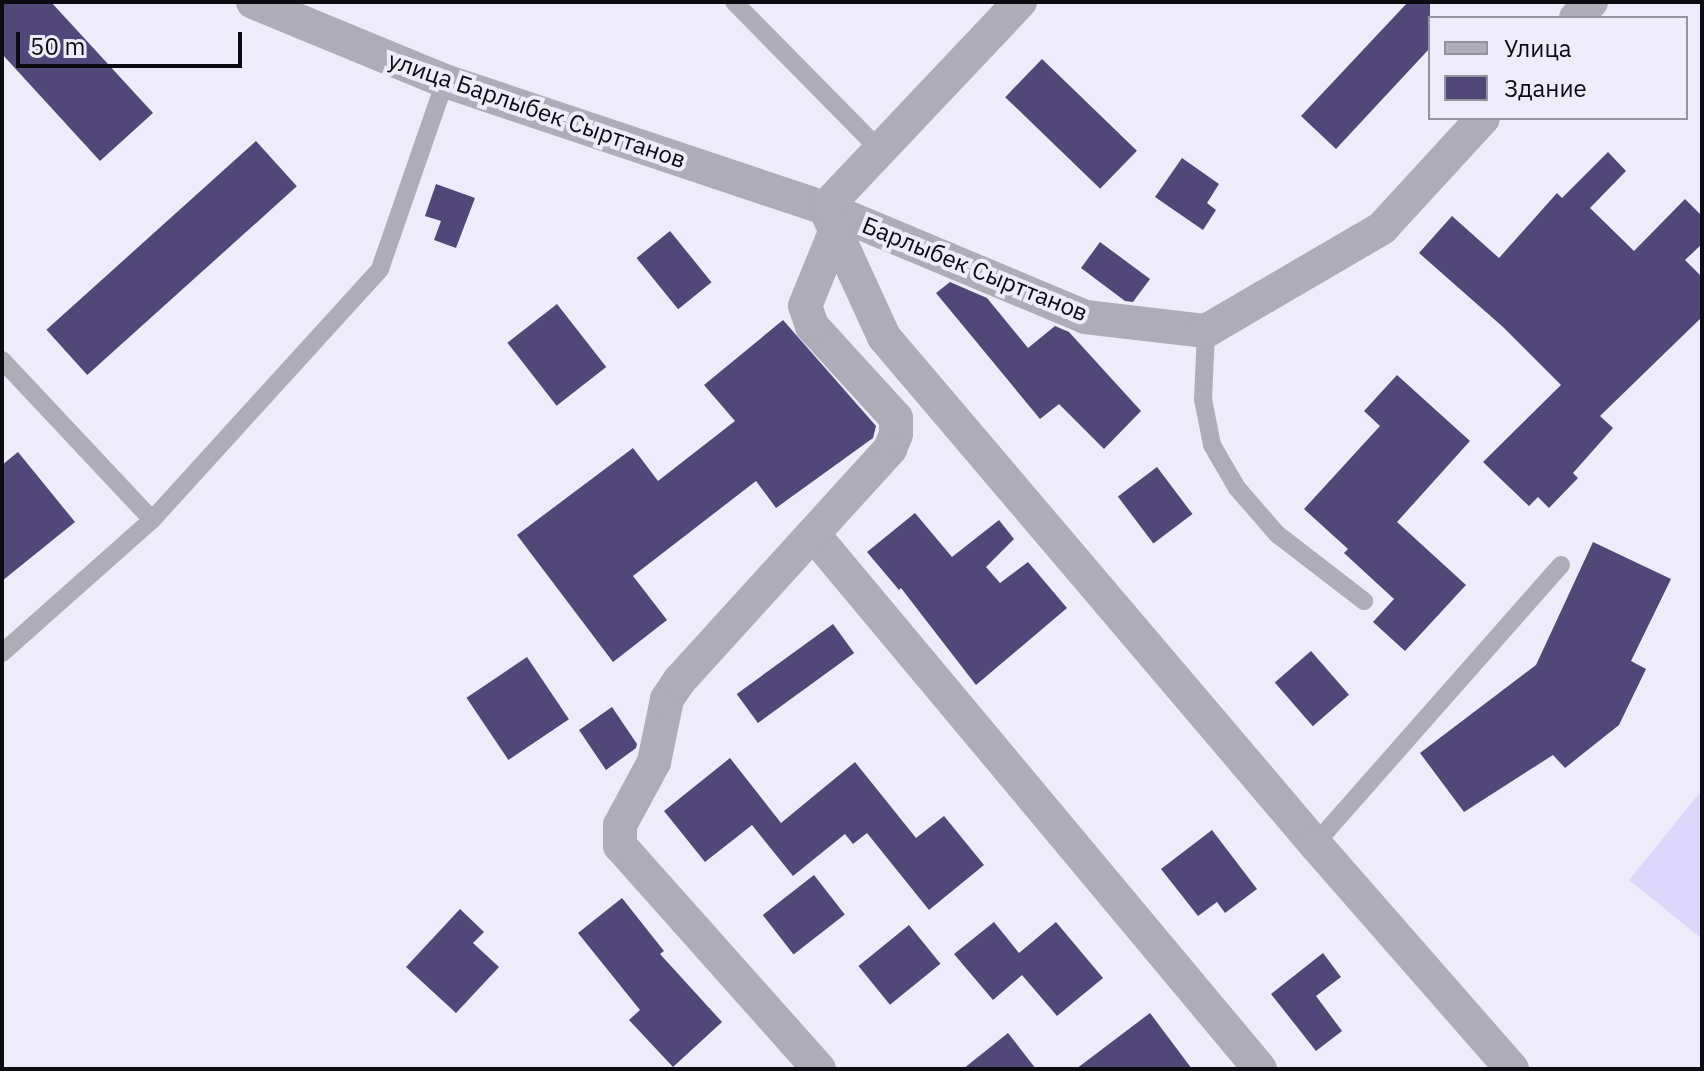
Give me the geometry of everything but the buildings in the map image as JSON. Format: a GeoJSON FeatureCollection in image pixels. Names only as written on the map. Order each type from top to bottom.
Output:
{"type":"FeatureCollection","features":[{"type":"Feature","properties":{"kind":"street","name":"улица Барлыбек Сырттанов"},"geometry":{"type":"LineString","coordinates":[[253,2],[445,81],[830,220]]}},
{"type":"Feature","properties":{"kind":"street"},"geometry":{"type":"LineString","coordinates":[[819,1069],[620,846],[620,825],[654,762],[667,699],[679,681],[890,449],[896,434],[896,418],[812,326],[805,306],[830,220],[880,150],[1020,2]]}},
{"type":"Feature","properties":{"kind":"street"},"geometry":{"type":"LineString","coordinates":[[1206,331],[1382,228],[1481,120]]}},
{"type":"Feature","properties":{"kind":"street"},"geometry":{"type":"LineString","coordinates":[[830,220],[884,337],[1315,844],[1512,1069]]}},
{"type":"Feature","properties":{"kind":"street","name":"Барлыбек Сырттанов"},"geometry":{"type":"LineString","coordinates":[[830,220],[1085,317],[1206,331]]}},
{"type":"Feature","properties":{"kind":"street"},"geometry":{"type":"LineString","coordinates":[[813,534],[1260,1069]]}},
{"type":"Feature","properties":{"kind":"lane"},"geometry":{"type":"LineString","coordinates":[[734,2],[880,150]]}},
{"type":"Feature","properties":{"kind":"lane"},"geometry":{"type":"LineString","coordinates":[[2,653],[152,520],[380,269],[445,81]]}},
{"type":"Feature","properties":{"kind":"lane"},"geometry":{"type":"LineString","coordinates":[[1206,331],[1203,399],[1212,445],[1237,488],[1277,534],[1364,601]]}},
{"type":"Feature","properties":{"kind":"lane"},"geometry":{"type":"LineString","coordinates":[[2,360],[152,520]]}},
{"type":"Feature","properties":{"kind":"lane"},"geometry":{"type":"LineString","coordinates":[[1315,844],[1561,565]]}},
{"type":"Feature","properties":{"kind":"shaded area"},"geometry":{"type":"Polygon","coordinates":[[[1702,790],[1702,939],[1629,880],[1702,790]]]}}]}
